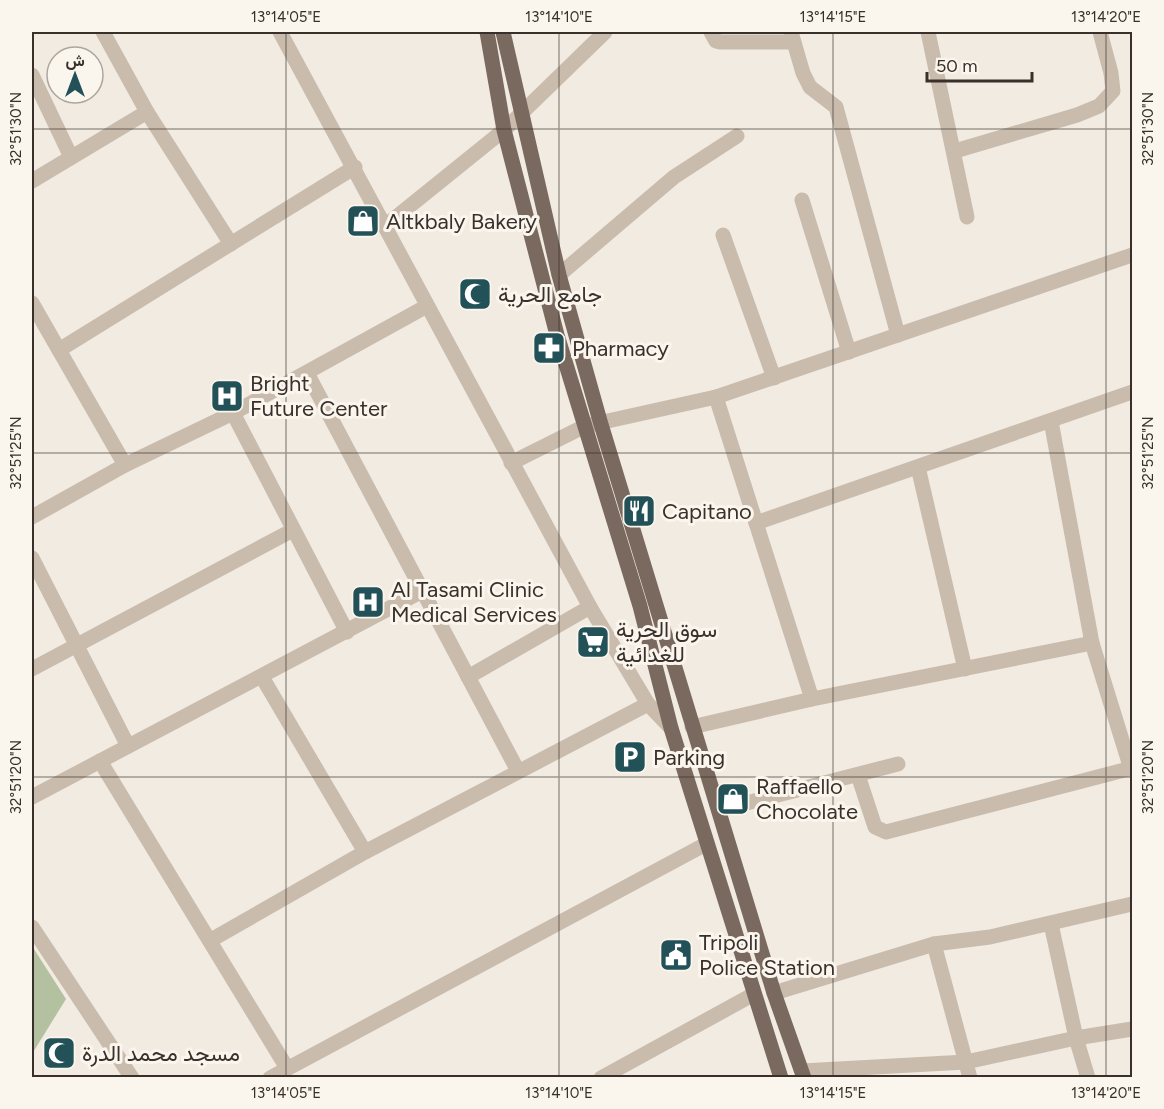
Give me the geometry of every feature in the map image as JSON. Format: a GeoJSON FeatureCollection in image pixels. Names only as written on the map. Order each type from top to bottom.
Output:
{"type":"FeatureCollection","features":[{"type":"Feature","properties":{"kind":"main road"},"geometry":{"type":"LineString","coordinates":[[487,32],[504,130],[557,335],[640,606],[671,728],[706,844],[781,1077]]}},
{"type":"Feature","properties":{"kind":"main road"},"geometry":{"type":"LineString","coordinates":[[503,32],[559,275],[600,421],[774,993],[803,1074]]}},
{"type":"Feature","properties":{"kind":"main road"},"geometry":{"type":"LineString","coordinates":[[575,394],[592,391]]}},
{"type":"Feature","properties":{"kind":"street"},"geometry":{"type":"LineString","coordinates":[[103,32],[147,112],[231,244]]}},
{"type":"Feature","properties":{"kind":"street"},"geometry":{"type":"LineString","coordinates":[[280,32],[355,167],[427,306],[590,607],[648,704],[671,728]]}},
{"type":"Feature","properties":{"kind":"street"},"geometry":{"type":"LineString","coordinates":[[711,32],[720,42],[793,37],[803,73],[810,87],[836,107],[898,335]]}},
{"type":"Feature","properties":{"kind":"street"},"geometry":{"type":"LineString","coordinates":[[928,32],[955,151],[967,217]]}},
{"type":"Feature","properties":{"kind":"street"},"geometry":{"type":"LineString","coordinates":[[955,151],[1077,115],[1099,106],[1113,91],[1111,73],[1100,32]]}},
{"type":"Feature","properties":{"kind":"street"},"geometry":{"type":"LineString","coordinates":[[386,226],[504,130],[602,33]]}},
{"type":"Feature","properties":{"kind":"street"},"geometry":{"type":"LineString","coordinates":[[32,75],[71,157]]}},
{"type":"Feature","properties":{"kind":"street"},"geometry":{"type":"LineString","coordinates":[[32,181],[147,112]]}},
{"type":"Feature","properties":{"kind":"street"},"geometry":{"type":"LineString","coordinates":[[559,275],[674,177],[736,136]]}},
{"type":"Feature","properties":{"kind":"street"},"geometry":{"type":"LineString","coordinates":[[59,350],[355,167]]}},
{"type":"Feature","properties":{"kind":"street"},"geometry":{"type":"LineString","coordinates":[[802,200],[849,352]]}},
{"type":"Feature","properties":{"kind":"street"},"geometry":{"type":"LineString","coordinates":[[723,235],[774,378]]}},
{"type":"Feature","properties":{"kind":"street"},"geometry":{"type":"LineString","coordinates":[[511,463],[585,426],[716,397],[1132,255]]}},
{"type":"Feature","properties":{"kind":"street"},"geometry":{"type":"LineString","coordinates":[[32,303],[125,465]]}},
{"type":"Feature","properties":{"kind":"street"},"geometry":{"type":"LineString","coordinates":[[32,517],[125,465],[233,413],[427,306]]}},
{"type":"Feature","properties":{"kind":"street"},"geometry":{"type":"LineString","coordinates":[[307,373],[518,771]]}},
{"type":"Feature","properties":{"kind":"street"},"geometry":{"type":"LineString","coordinates":[[756,523],[1132,392]]}},
{"type":"Feature","properties":{"kind":"street"},"geometry":{"type":"LineString","coordinates":[[716,397],[812,699]]}},
{"type":"Feature","properties":{"kind":"street"},"geometry":{"type":"LineString","coordinates":[[233,413],[346,632]]}},
{"type":"Feature","properties":{"kind":"street"},"geometry":{"type":"LineString","coordinates":[[858,775],[875,827],[886,832],[1132,769],[1092,644],[1051,421]]}},
{"type":"Feature","properties":{"kind":"street"},"geometry":{"type":"LineString","coordinates":[[918,467],[965,669]]}},
{"type":"Feature","properties":{"kind":"street"},"geometry":{"type":"LineString","coordinates":[[32,669],[293,530]]}},
{"type":"Feature","properties":{"kind":"street"},"geometry":{"type":"LineString","coordinates":[[32,558],[128,746]]}},
{"type":"Feature","properties":{"kind":"street"},"geometry":{"type":"LineString","coordinates":[[32,797],[422,591]]}},
{"type":"Feature","properties":{"kind":"street"},"geometry":{"type":"LineString","coordinates":[[468,676],[590,607]]}},
{"type":"Feature","properties":{"kind":"street"},"geometry":{"type":"LineString","coordinates":[[692,727],[812,699],[1092,644]]}},
{"type":"Feature","properties":{"kind":"street"},"geometry":{"type":"LineString","coordinates":[[262,677],[365,852]]}},
{"type":"Feature","properties":{"kind":"street"},"geometry":{"type":"LineString","coordinates":[[211,940],[365,852],[648,704]]}},
{"type":"Feature","properties":{"kind":"street"},"geometry":{"type":"LineString","coordinates":[[100,761],[287,1068]]}},
{"type":"Feature","properties":{"kind":"street"},"geometry":{"type":"LineString","coordinates":[[719,810],[898,764]]}},
{"type":"Feature","properties":{"kind":"street"},"geometry":{"type":"LineString","coordinates":[[270,1077],[706,844]]}},
{"type":"Feature","properties":{"kind":"street"},"geometry":{"type":"LineString","coordinates":[[774,993],[934,944],[990,937],[1132,904]]}},
{"type":"Feature","properties":{"kind":"street"},"geometry":{"type":"LineString","coordinates":[[1051,924],[1076,1038],[1088,1077]]}},
{"type":"Feature","properties":{"kind":"street"},"geometry":{"type":"LineString","coordinates":[[32,927],[132,1077]]}},
{"type":"Feature","properties":{"kind":"street"},"geometry":{"type":"LineString","coordinates":[[934,944],[970,1077]]}},
{"type":"Feature","properties":{"kind":"street"},"geometry":{"type":"LineString","coordinates":[[601,1077],[754,994]]}},
{"type":"Feature","properties":{"kind":"street"},"geometry":{"type":"LineString","coordinates":[[803,1074],[966,1062],[1076,1038],[1132,1029]]}},
{"type":"Feature","properties":{"kind":"green space"},"geometry":{"type":"Polygon","coordinates":[[[32,946],[66,999],[32,1054],[32,946]]]}},
{"type":"Feature","properties":{"kind":"place","name":"Altkbaly Bakery"},"geometry":{"type":"Point","coordinates":[363,221]}},
{"type":"Feature","properties":{"kind":"place","name":"جامع الحرية"},"geometry":{"type":"Point","coordinates":[475,294]}},
{"type":"Feature","properties":{"kind":"place","name":"Pharmacy"},"geometry":{"type":"Point","coordinates":[549,348]}},
{"type":"Feature","properties":{"kind":"place","name":"Bright Future Center"},"geometry":{"type":"Point","coordinates":[227,396]}},
{"type":"Feature","properties":{"kind":"place","name":"Capitano"},"geometry":{"type":"Point","coordinates":[639,511]}},
{"type":"Feature","properties":{"kind":"place","name":"Al Tasami Clinic Medical Services"},"geometry":{"type":"Point","coordinates":[368,602]}},
{"type":"Feature","properties":{"kind":"place","name":"سوق الحرية للغدائية"},"geometry":{"type":"Point","coordinates":[593,642]}},
{"type":"Feature","properties":{"kind":"place","name":"Parking"},"geometry":{"type":"Point","coordinates":[630,757]}},
{"type":"Feature","properties":{"kind":"place","name":"Raffaello Chocolate"},"geometry":{"type":"Point","coordinates":[733,799]}},
{"type":"Feature","properties":{"kind":"place","name":"Tripoli Police Station"},"geometry":{"type":"Point","coordinates":[676,955]}},
{"type":"Feature","properties":{"kind":"place","name":"مسجد محمد الدرة"},"geometry":{"type":"Point","coordinates":[59,1053]}}]}
